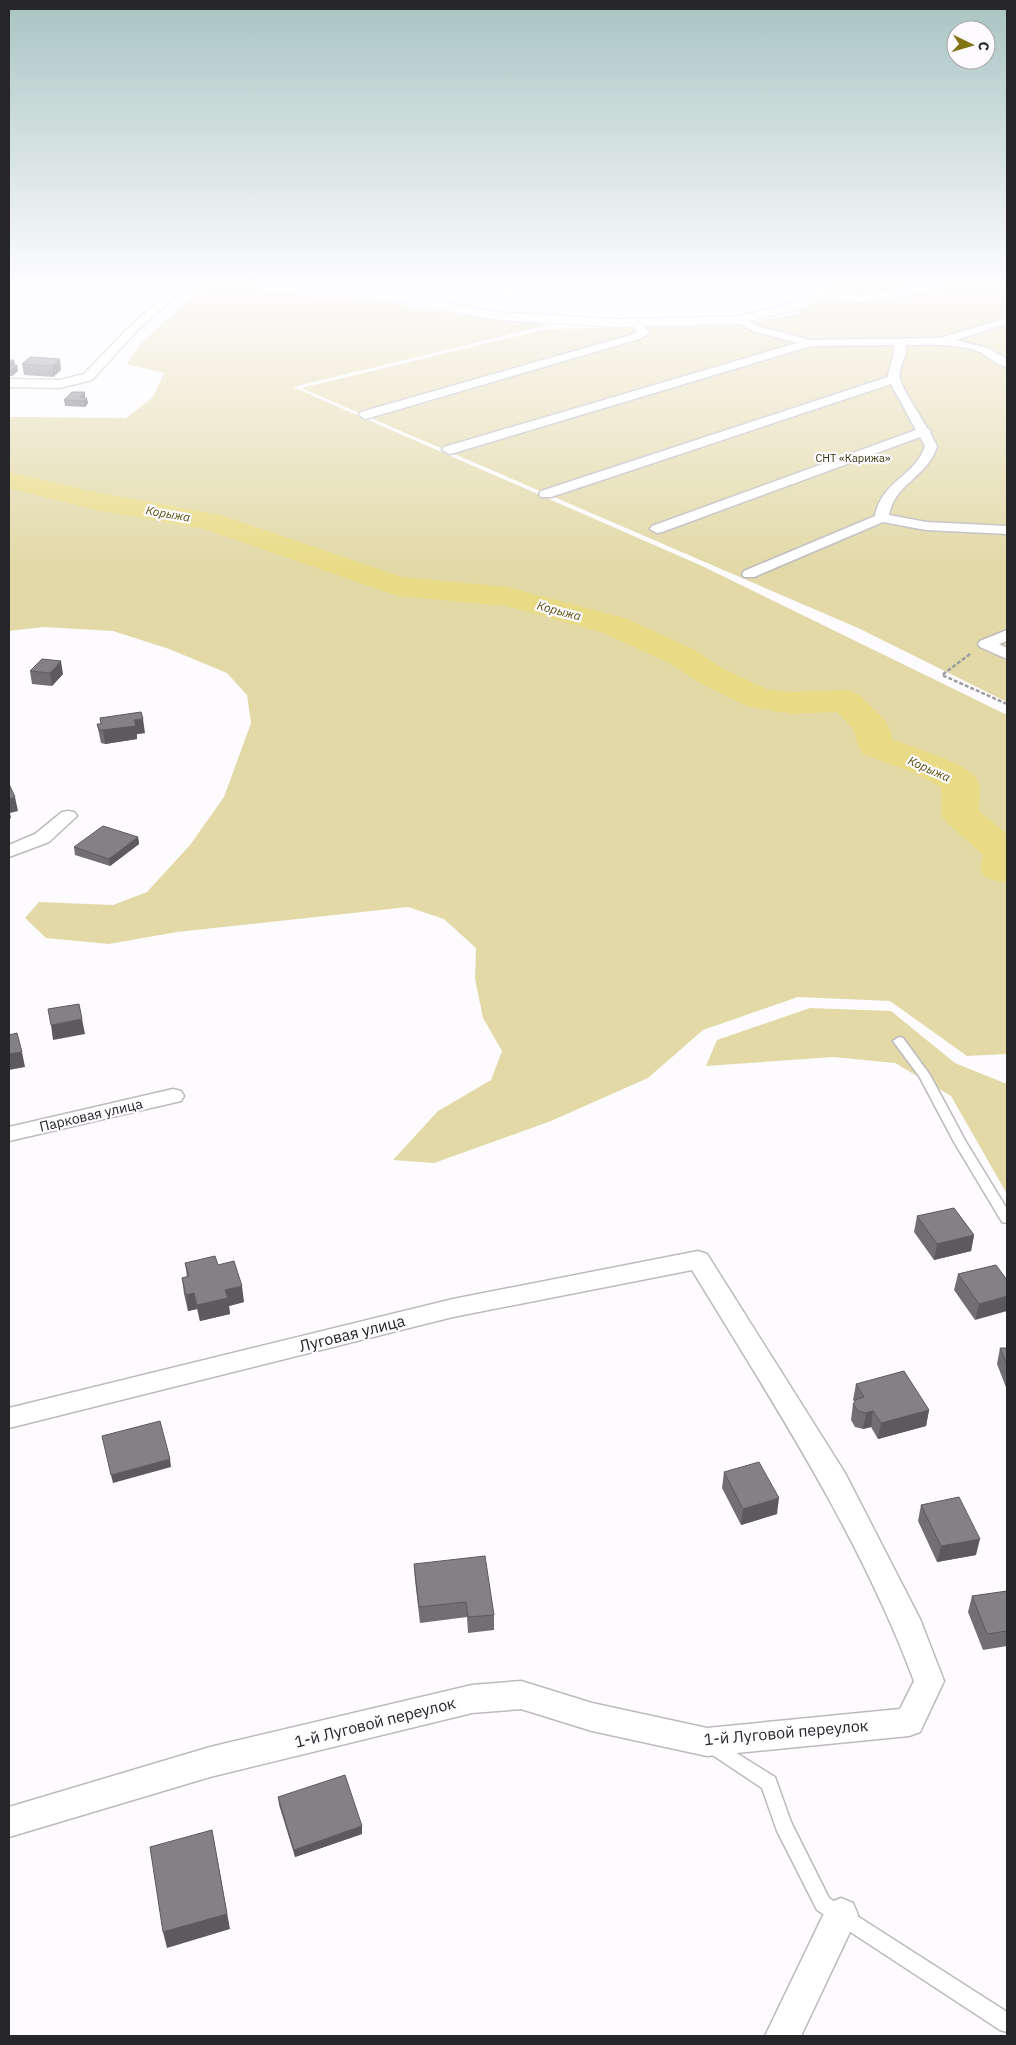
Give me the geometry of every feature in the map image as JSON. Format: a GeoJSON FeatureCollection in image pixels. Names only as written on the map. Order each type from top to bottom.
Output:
{"type":"FeatureCollection","features":[{"type":"Feature","properties":{"kind":"street"},"geometry":{"type":"LineString","coordinates":[[9,383],[60,384],[86,377]]}},
{"type":"Feature","properties":{"kind":"street"},"geometry":{"type":"LineString","coordinates":[[365,414],[493,377]]}},
{"type":"Feature","properties":{"kind":"street"},"geometry":{"type":"LineString","coordinates":[[449,450],[694,377]]}},
{"type":"Feature","properties":{"kind":"street"},"geometry":{"type":"LineString","coordinates":[[546,494],[894,379],[925,431],[931,446],[925,463],[887,496],[882,518]]}},
{"type":"Feature","properties":{"kind":"street"},"geometry":{"type":"LineString","coordinates":[[657,529],[925,431]]}},
{"type":"Feature","properties":{"kind":"street"},"geometry":{"type":"LineString","coordinates":[[749,574],[882,518],[926,526],[1007,530]]}},
{"type":"Feature","properties":{"kind":"street"},"geometry":{"type":"LineString","coordinates":[[1007,635],[986,644],[1007,654]]}},
{"type":"Feature","properties":{"kind":"street"},"geometry":{"type":"LineString","coordinates":[[9,851],[42,838],[68,816]]}},
{"type":"Feature","properties":{"kind":"street","name":"Парковая улица"},"geometry":{"type":"LineString","coordinates":[[9,1134],[173,1096]]}},
{"type":"Feature","properties":{"kind":"street","name":"Луговая улица"},"geometry":{"type":"LineString","coordinates":[[9,1418],[453,1308],[698,1260]]}},
{"type":"Feature","properties":{"kind":"street","name":"1-й Луговой переулок"},"geometry":{"type":"LineString","coordinates":[[9,1822],[210,1762],[472,1699],[520,1695],[592,1717],[707,1742],[908,1722],[930,1681],[909,1628],[835,1481],[698,1260]]}},
{"type":"Feature","properties":{"kind":"street"},"geometry":{"type":"LineString","coordinates":[[782,2036],[841,1915]]}},
{"type":"Feature","properties":{"kind":"lane"},"geometry":{"type":"LineString","coordinates":[[899,1041],[924,1075],[960,1142],[1007,1219]]}},
{"type":"Feature","properties":{"kind":"lane"},"geometry":{"type":"LineString","coordinates":[[707,1742],[769,1783],[782,1825],[823,1904],[1007,2023]]}},
{"type":"Feature","properties":{"kind":"path"},"geometry":{"type":"LineString","coordinates":[[976,650],[942,675],[1007,704]]}},
{"type":"Feature","properties":{"kind":"green space"},"geometry":{"type":"Polygon","coordinates":[[[162,377],[333,377],[293,387],[700,565],[1007,715],[1007,1054],[967,1056],[890,1001],[798,997],[703,1030],[648,1078],[551,1121],[434,1163],[393,1160],[438,1111],[491,1080],[502,1051],[483,1018],[475,979],[476,948],[444,919],[408,907],[177,932],[109,944],[46,938],[25,918],[39,902],[113,905],[147,892],[190,845],[224,797],[251,723],[247,695],[227,673],[169,649],[113,631],[43,627],[9,631],[9,417],[126,418],[153,397],[162,377]]]}},
{"type":"Feature","properties":{"kind":"green space","name":"СНТ «Карижа»"},"geometry":{"type":"Polygon","coordinates":[[[345,377],[1007,377],[1007,702],[858,628],[301,388],[345,377]]]}},
{"type":"Feature","properties":{"kind":"green space"},"geometry":{"type":"Polygon","coordinates":[[[810,1008],[891,1011],[955,1063],[1007,1084],[1007,1194],[951,1096],[895,1063],[833,1057],[706,1066],[717,1040],[810,1008]]]}},
{"type":"Feature","properties":{"kind":"building"},"geometry":{"type":"Polygon","coordinates":[[[72,392],[85,392],[80,397],[87,398],[84,401],[64,400],[72,392]]]}},
{"type":"Feature","properties":{"kind":"building"},"geometry":{"type":"Polygon","coordinates":[[[42,659],[61,661],[50,673],[30,671],[42,659]]]}},
{"type":"Feature","properties":{"kind":"building"},"geometry":{"type":"Polygon","coordinates":[[[141,712],[143,719],[134,720],[136,726],[99,730],[97,724],[101,724],[100,718],[141,712]]]}},
{"type":"Feature","properties":{"kind":"building"},"geometry":{"type":"Polygon","coordinates":[[[9,784],[15,797],[9,799],[9,784]]]}},
{"type":"Feature","properties":{"kind":"building"},"geometry":{"type":"Polygon","coordinates":[[[103,826],[138,837],[109,859],[74,847],[103,826]]]}},
{"type":"Feature","properties":{"kind":"building"},"geometry":{"type":"Polygon","coordinates":[[[79,1004],[82,1019],[51,1025],[48,1009],[79,1004]]]}},
{"type":"Feature","properties":{"kind":"building"},"geometry":{"type":"Polygon","coordinates":[[[17,1033],[22,1052],[9,1054],[9,1035],[17,1033]]]}},
{"type":"Feature","properties":{"kind":"building"},"geometry":{"type":"Polygon","coordinates":[[[954,1208],[974,1235],[937,1244],[917,1216],[954,1208]]]}},
{"type":"Feature","properties":{"kind":"building"},"geometry":{"type":"Polygon","coordinates":[[[215,1256],[218,1265],[234,1261],[242,1286],[225,1290],[228,1298],[197,1305],[194,1293],[186,1295],[182,1278],[189,1276],[185,1263],[215,1256]]]}},
{"type":"Feature","properties":{"kind":"building"},"geometry":{"type":"Polygon","coordinates":[[[996,1265],[1007,1280],[1007,1296],[979,1304],[958,1274],[996,1265]]]}},
{"type":"Feature","properties":{"kind":"building"},"geometry":{"type":"Polygon","coordinates":[[[1000,1348],[1007,1348],[1007,1365],[1000,1348]]]}},
{"type":"Feature","properties":{"kind":"building"},"geometry":{"type":"Polygon","coordinates":[[[904,1371],[929,1410],[881,1423],[873,1411],[866,1413],[858,1411],[853,1404],[857,1399],[864,1397],[856,1384],[904,1371]]]}},
{"type":"Feature","properties":{"kind":"building"},"geometry":{"type":"Polygon","coordinates":[[[160,1421],[170,1459],[111,1475],[102,1436],[160,1421]]]}},
{"type":"Feature","properties":{"kind":"building"},"geometry":{"type":"Polygon","coordinates":[[[759,1462],[779,1498],[743,1509],[724,1472],[759,1462]]]}},
{"type":"Feature","properties":{"kind":"building"},"geometry":{"type":"Polygon","coordinates":[[[959,1497],[980,1539],[941,1546],[921,1505],[959,1497]]]}},
{"type":"Feature","properties":{"kind":"building"},"geometry":{"type":"Polygon","coordinates":[[[485,1556],[494,1615],[468,1617],[466,1602],[419,1607],[414,1564],[485,1556]]]}},
{"type":"Feature","properties":{"kind":"building"},"geometry":{"type":"Polygon","coordinates":[[[1007,1591],[1007,1631],[987,1634],[972,1596],[1007,1591]]]}},
{"type":"Feature","properties":{"kind":"building"},"geometry":{"type":"Polygon","coordinates":[[[345,1775],[362,1826],[294,1850],[278,1797],[345,1775]]]}},
{"type":"Feature","properties":{"kind":"building"},"geometry":{"type":"Polygon","coordinates":[[[212,1830],[227,1914],[163,1932],[150,1847],[212,1830]]]}},
{"type":"Feature","properties":{"kind":"waterway","name":"Корыжа"},"geometry":{"type":"LineString","coordinates":[[9,480],[95,501],[210,521],[398,586],[507,597],[613,625],[681,656],[712,676],[758,699],[791,703],[846,701],[871,727],[876,746],[927,765],[960,782],[960,814],[1004,852],[1000,869],[1007,871]]}}]}
